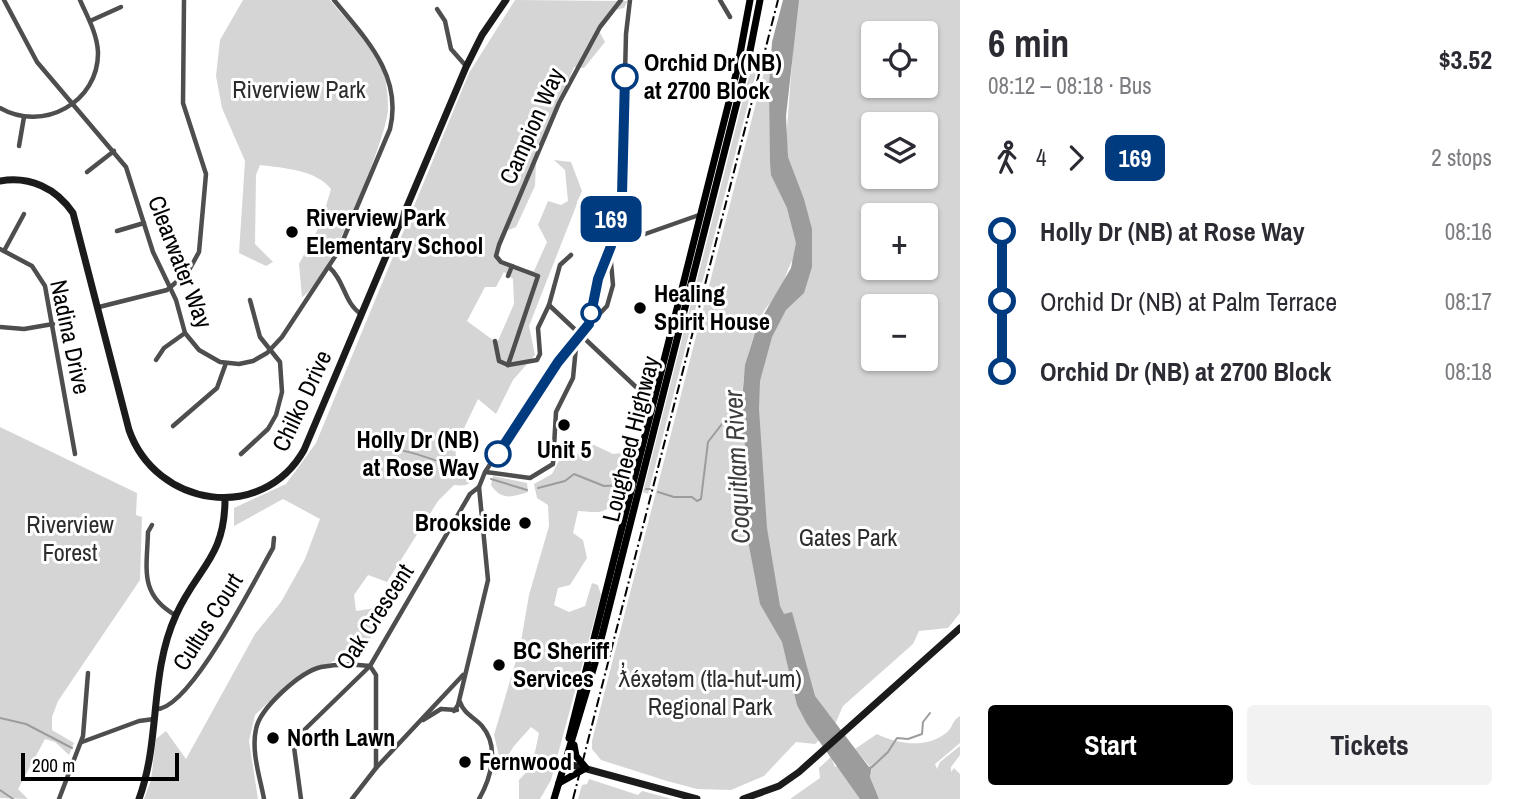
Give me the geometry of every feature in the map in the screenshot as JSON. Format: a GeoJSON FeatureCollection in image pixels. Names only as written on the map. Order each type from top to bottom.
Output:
{"type":"FeatureCollection","features":[{"type":"Feature","properties":{"kind":"main road","name":"Lougheed Highway"},"geometry":{"type":"LineString","coordinates":[[554,799],[737,70],[750,0]]}},
{"type":"Feature","properties":{"kind":"main road","name":"Lougheed Highway"},"geometry":{"type":"LineString","coordinates":[[565,763],[574,739],[750,51],[760,0]]}},
{"type":"Feature","properties":{"kind":"main road"},"geometry":{"type":"LineString","coordinates":[[559,783],[586,768],[576,756],[574,739]]}},
{"type":"Feature","properties":{"kind":"street","name":"Clearwater Way"},"geometry":{"type":"LineString","coordinates":[[4,0],[35,58],[114,150],[128,171],[144,223],[185,333],[199,350],[226,363]]}},
{"type":"Feature","properties":{"kind":"street"},"geometry":{"type":"LineString","coordinates":[[0,108],[24,117],[52,114],[75,103],[90,84],[97,63],[97,43],[80,0]]}},
{"type":"Feature","properties":{"kind":"street"},"geometry":{"type":"LineString","coordinates":[[99,307],[169,288],[188,272],[199,252],[206,183],[205,166],[189,127],[183,103],[184,0]]}},
{"type":"Feature","properties":{"kind":"street","name":"Chilko Drive"},"geometry":{"type":"LineString","coordinates":[[0,181],[21,180],[37,184],[57,194],[69,207],[79,227],[127,424],[139,452],[154,470],[176,486],[197,495],[225,499],[265,489],[286,474],[298,459],[466,67],[482,35],[506,0]]}},
{"type":"Feature","properties":{"kind":"street","name":"Campion Way"},"geometry":{"type":"LineString","coordinates":[[508,365],[538,276],[501,262],[496,256],[499,245],[559,103],[604,20],[621,0]]}},
{"type":"Feature","properties":{"kind":"street"},"geometry":{"type":"LineString","coordinates":[[454,711],[488,580],[479,487],[485,472],[558,362],[607,306],[614,280],[608,226],[622,195],[626,34],[630,0]]}},
{"type":"Feature","properties":{"kind":"street"},"geometry":{"type":"LineString","coordinates":[[720,0],[730,17]]}},
{"type":"Feature","properties":{"kind":"street"},"geometry":{"type":"LineString","coordinates":[[173,426],[217,388],[226,363],[253,361],[271,349],[329,267],[388,136],[392,120],[389,78],[384,64],[336,1]]}},
{"type":"Feature","properties":{"kind":"street"},"geometry":{"type":"LineString","coordinates":[[90,21],[121,7]]}},
{"type":"Feature","properties":{"kind":"street"},"geometry":{"type":"LineString","coordinates":[[437,9],[445,21],[451,50],[466,67]]}},
{"type":"Feature","properties":{"kind":"street"},"geometry":{"type":"LineString","coordinates":[[19,146],[24,117]]}},
{"type":"Feature","properties":{"kind":"street"},"geometry":{"type":"LineString","coordinates":[[87,172],[114,150]]}},
{"type":"Feature","properties":{"kind":"street"},"geometry":{"type":"LineString","coordinates":[[2,250],[24,214]]}},
{"type":"Feature","properties":{"kind":"street"},"geometry":{"type":"LineString","coordinates":[[589,324],[598,279],[611,246],[699,215]]}},
{"type":"Feature","properties":{"kind":"street"},"geometry":{"type":"LineString","coordinates":[[117,231],[144,223]]}},
{"type":"Feature","properties":{"kind":"street","name":"Nadina Drive"},"geometry":{"type":"LineString","coordinates":[[2,250],[29,264],[41,278],[53,324],[75,454]]}},
{"type":"Feature","properties":{"kind":"street"},"geometry":{"type":"LineString","coordinates":[[495,341],[499,361],[508,365],[531,363],[539,358],[538,328],[550,305],[560,265],[571,256]]}},
{"type":"Feature","properties":{"kind":"street"},"geometry":{"type":"LineString","coordinates":[[508,276],[512,266]]}},
{"type":"Feature","properties":{"kind":"street"},"geometry":{"type":"LineString","coordinates":[[329,267],[342,280],[351,305],[362,314]]}},
{"type":"Feature","properties":{"kind":"street"},"geometry":{"type":"LineString","coordinates":[[598,279],[607,274],[614,280]]}},
{"type":"Feature","properties":{"kind":"street"},"geometry":{"type":"LineString","coordinates":[[242,454],[265,433],[280,402],[281,366],[258,333],[250,300]]}},
{"type":"Feature","properties":{"kind":"street"},"geometry":{"type":"LineString","coordinates":[[550,305],[636,387]]}},
{"type":"Feature","properties":{"kind":"street"},"geometry":{"type":"LineString","coordinates":[[592,309],[593,313],[602,312]]}},
{"type":"Feature","properties":{"kind":"street"},"geometry":{"type":"LineString","coordinates":[[0,327],[24,329],[53,324]]}},
{"type":"Feature","properties":{"kind":"street"},"geometry":{"type":"LineString","coordinates":[[156,360],[164,348],[185,333]]}},
{"type":"Feature","properties":{"kind":"street"},"geometry":{"type":"LineString","coordinates":[[485,472],[499,471],[530,478],[553,464],[556,412],[573,378],[574,344]]}},
{"type":"Feature","properties":{"kind":"street","name":"Oak Crescent"},"geometry":{"type":"LineString","coordinates":[[301,799],[294,747],[297,737],[370,666],[470,494],[479,487]]}},
{"type":"Feature","properties":{"kind":"street"},"geometry":{"type":"LineString","coordinates":[[139,799],[149,762],[161,659],[176,615],[216,553],[223,528],[225,499]]}},
{"type":"Feature","properties":{"kind":"street"},"geometry":{"type":"LineString","coordinates":[[152,525],[148,532],[148,584],[158,603],[176,615]]}},
{"type":"Feature","properties":{"kind":"street","name":"Cultus Court"},"geometry":{"type":"LineString","coordinates":[[155,709],[171,705],[199,674],[273,548],[274,538]]}},
{"type":"Feature","properties":{"kind":"street"},"geometry":{"type":"LineString","coordinates":[[743,799],[779,786],[811,761],[960,628]]}},
{"type":"Feature","properties":{"kind":"street"},"geometry":{"type":"LineString","coordinates":[[264,799],[254,745],[256,726],[270,706],[298,678],[320,667],[370,666],[376,675],[376,768]]}},
{"type":"Feature","properties":{"kind":"street"},"geometry":{"type":"LineString","coordinates":[[59,799],[82,742],[88,673]]}},
{"type":"Feature","properties":{"kind":"street"},"geometry":{"type":"LineString","coordinates":[[352,799],[376,768],[464,675]]}},
{"type":"Feature","properties":{"kind":"street"},"geometry":{"type":"LineString","coordinates":[[447,694],[454,693],[464,711],[482,727],[492,750],[487,782],[479,799]]}},
{"type":"Feature","properties":{"kind":"street"},"geometry":{"type":"LineString","coordinates":[[440,699],[441,709]]}},
{"type":"Feature","properties":{"kind":"street"},"geometry":{"type":"LineString","coordinates":[[422,720],[441,709],[464,711]]}},
{"type":"Feature","properties":{"kind":"street"},"geometry":{"type":"LineString","coordinates":[[82,742],[145,719],[154,719]]}},
{"type":"Feature","properties":{"kind":"street"},"geometry":{"type":"LineString","coordinates":[[565,763],[697,799]]}},
{"type":"Feature","properties":{"kind":"green space","name":"Riverview Park"},"geometry":{"type":"Polygon","coordinates":[[[243,0],[330,0],[369,47],[385,78],[388,110],[367,179],[326,267],[313,287],[302,297],[299,264],[321,223],[331,189],[325,183],[299,171],[260,165],[256,175],[255,244],[273,262],[266,266],[239,253],[245,161],[222,108],[216,76],[220,40],[243,0]]]}},
{"type":"Feature","properties":{"kind":"green space"},"geometry":{"type":"Polygon","coordinates":[[[515,0],[628,1],[624,8],[610,11],[599,31],[605,42],[584,68],[574,67],[536,162],[535,186],[516,227],[506,231],[495,255],[504,265],[534,271],[547,242],[538,225],[548,201],[561,205],[568,201],[565,170],[554,160],[571,162],[582,191],[529,326],[535,355],[513,380],[496,414],[478,399],[455,447],[456,456],[476,474],[472,481],[464,485],[454,485],[438,501],[387,582],[368,575],[354,595],[356,611],[375,608],[372,637],[329,664],[310,669],[291,681],[255,715],[249,741],[258,799],[144,799],[151,780],[156,739],[166,731],[186,759],[255,634],[281,602],[305,559],[320,519],[283,499],[234,526],[234,508],[286,484],[316,443],[469,73],[515,0]],[[504,272],[496,287],[485,287],[467,321],[497,343],[514,304],[513,279],[504,272]]]}},
{"type":"Feature","properties":{"kind":"green space","name":"Gates Park"},"geometry":{"type":"Polygon","coordinates":[[[798,0],[960,0],[960,613],[948,628],[919,631],[913,644],[843,706],[835,724],[829,715],[815,728],[820,739],[815,744],[796,742],[764,776],[731,790],[697,789],[601,760],[592,749],[592,741],[766,64],[773,69],[786,18],[788,25],[798,0]],[[788,27],[783,74],[786,141],[794,36],[788,27]],[[792,261],[780,291],[763,313],[751,343],[742,393],[746,442],[745,406],[793,271],[792,261]]]}},
{"type":"Feature","properties":{"kind":"green space"},"geometry":{"type":"Polygon","coordinates":[[[752,64],[758,65],[648,494],[643,492],[752,64]]]}},
{"type":"Feature","properties":{"kind":"green space","name":"Riverview Forest"},"geometry":{"type":"Polygon","coordinates":[[[0,427],[137,493],[136,515],[142,517],[140,580],[58,701],[52,717],[52,730],[74,743],[69,755],[55,742],[45,739],[18,789],[28,799],[0,798],[0,427]]]}},
{"type":"Feature","properties":{"kind":"green space"},"geometry":{"type":"Polygon","coordinates":[[[590,443],[613,454],[621,453],[617,493],[605,510],[578,511],[573,533],[583,540],[587,558],[570,585],[558,588],[554,605],[569,612],[585,606],[592,583],[598,585],[601,595],[551,780],[540,799],[519,799],[519,780],[532,766],[539,733],[531,727],[514,746],[495,776],[499,756],[494,735],[520,647],[529,595],[549,526],[548,505],[537,498],[534,484],[552,474],[561,457],[576,455],[590,443]]]}},
{"type":"Feature","properties":{"kind":"green space"},"geometry":{"type":"Polygon","coordinates":[[[493,476],[527,483],[528,492],[503,496],[491,485],[493,476]]]}},
{"type":"Feature","properties":{"kind":"green space"},"geometry":{"type":"Polygon","coordinates":[[[960,716],[960,743],[935,764],[937,769],[940,762],[960,746],[960,755],[951,767],[951,772],[954,768],[960,774],[960,799],[879,799],[870,777],[872,769],[855,749],[877,734],[902,742],[930,741],[946,733],[960,716]]]}},
{"type":"Feature","properties":{"kind":"green space","name":"ƛ̓éxətəm (tla-hut-um) Regional Park"},"geometry":{"type":"Polygon","coordinates":[[[831,757],[835,767],[853,760],[861,799],[790,799],[820,778],[819,768],[831,757]]]}},
{"type":"Feature","properties":{"kind":"green space","name":"ƛ̓éxətəm (tla-hut-um) Regional Park"},"geometry":{"type":"Polygon","coordinates":[[[589,779],[638,795],[642,791],[672,799],[578,799],[582,785],[587,784],[589,779]]]}},
{"type":"Feature","properties":{"kind":"shaded area","name":"Coquitlam River"},"geometry":{"type":"Polygon","coordinates":[[[783,0],[799,0],[786,116],[788,157],[812,229],[812,267],[804,293],[786,310],[772,337],[760,381],[759,409],[767,528],[780,606],[784,614],[792,612],[815,696],[869,767],[872,766],[870,777],[879,799],[860,799],[807,724],[797,705],[782,642],[760,604],[746,530],[746,449],[740,424],[745,365],[757,326],[791,268],[796,243],[787,208],[771,175],[770,162],[769,86],[772,42],[783,0]]]}},
{"type":"Feature","properties":{"kind":"waterway"},"geometry":{"type":"LineString","coordinates":[[658,492],[674,497],[692,497],[697,501],[701,499],[708,442],[732,411],[740,412]]}},
{"type":"Feature","properties":{"kind":"waterway"},"geometry":{"type":"LineString","coordinates":[[365,442],[372,448],[411,453],[475,474]]}},
{"type":"Feature","properties":{"kind":"waterway"},"geometry":{"type":"LineString","coordinates":[[538,488],[565,481],[574,474],[604,486],[626,485]]}},
{"type":"Feature","properties":{"kind":"waterway"},"geometry":{"type":"LineString","coordinates":[[491,479],[527,490]]}},
{"type":"Feature","properties":{"kind":"waterway"},"geometry":{"type":"LineString","coordinates":[[872,767],[888,752],[897,738],[908,739],[922,734],[923,722],[930,713]]}},
{"type":"Feature","properties":{"kind":"waterway"},"geometry":{"type":"LineString","coordinates":[[0,718],[26,724],[72,748]]}},
{"type":"Feature","properties":{"kind":"waterway"},"geometry":{"type":"LineString","coordinates":[[0,790],[13,799]]}},
{"type":"Feature","properties":{"kind":"railway"},"geometry":{"type":"LineString","coordinates":[[573,799],[778,0]]}},
{"type":"Feature","properties":{"kind":"bus line","name":"169"},"geometry":{"type":"LineString","coordinates":[[498,454],[558,362],[582,336],[589,324],[598,279],[611,246],[608,226],[622,195],[625,77]]}},
{"type":"Feature","properties":{"kind":"place","name":"Orchid Dr (NB) at 2700 Block"},"geometry":{"type":"Point","coordinates":[625,77]}},
{"type":"Feature","properties":{"kind":"place","name":"Riverview Park Elementary School"},"geometry":{"type":"Point","coordinates":[292,232]}},
{"type":"Feature","properties":{"kind":"place","name":"Healing Spirit House"},"geometry":{"type":"Point","coordinates":[640,308]}},
{"type":"Feature","properties":{"kind":"place","name":"Unit 5"},"geometry":{"type":"Point","coordinates":[564,425]}},
{"type":"Feature","properties":{"kind":"place","name":"Holly Dr (NB) at Rose Way"},"geometry":{"type":"Point","coordinates":[498,454]}},
{"type":"Feature","properties":{"kind":"place","name":"Brookside"},"geometry":{"type":"Point","coordinates":[525,523]}},
{"type":"Feature","properties":{"kind":"place","name":"BC Sheriff Services"},"geometry":{"type":"Point","coordinates":[499,665]}},
{"type":"Feature","properties":{"kind":"place","name":"North Lawn"},"geometry":{"type":"Point","coordinates":[273,738]}},
{"type":"Feature","properties":{"kind":"place","name":"Fernwood"},"geometry":{"type":"Point","coordinates":[465,762]}}]}
